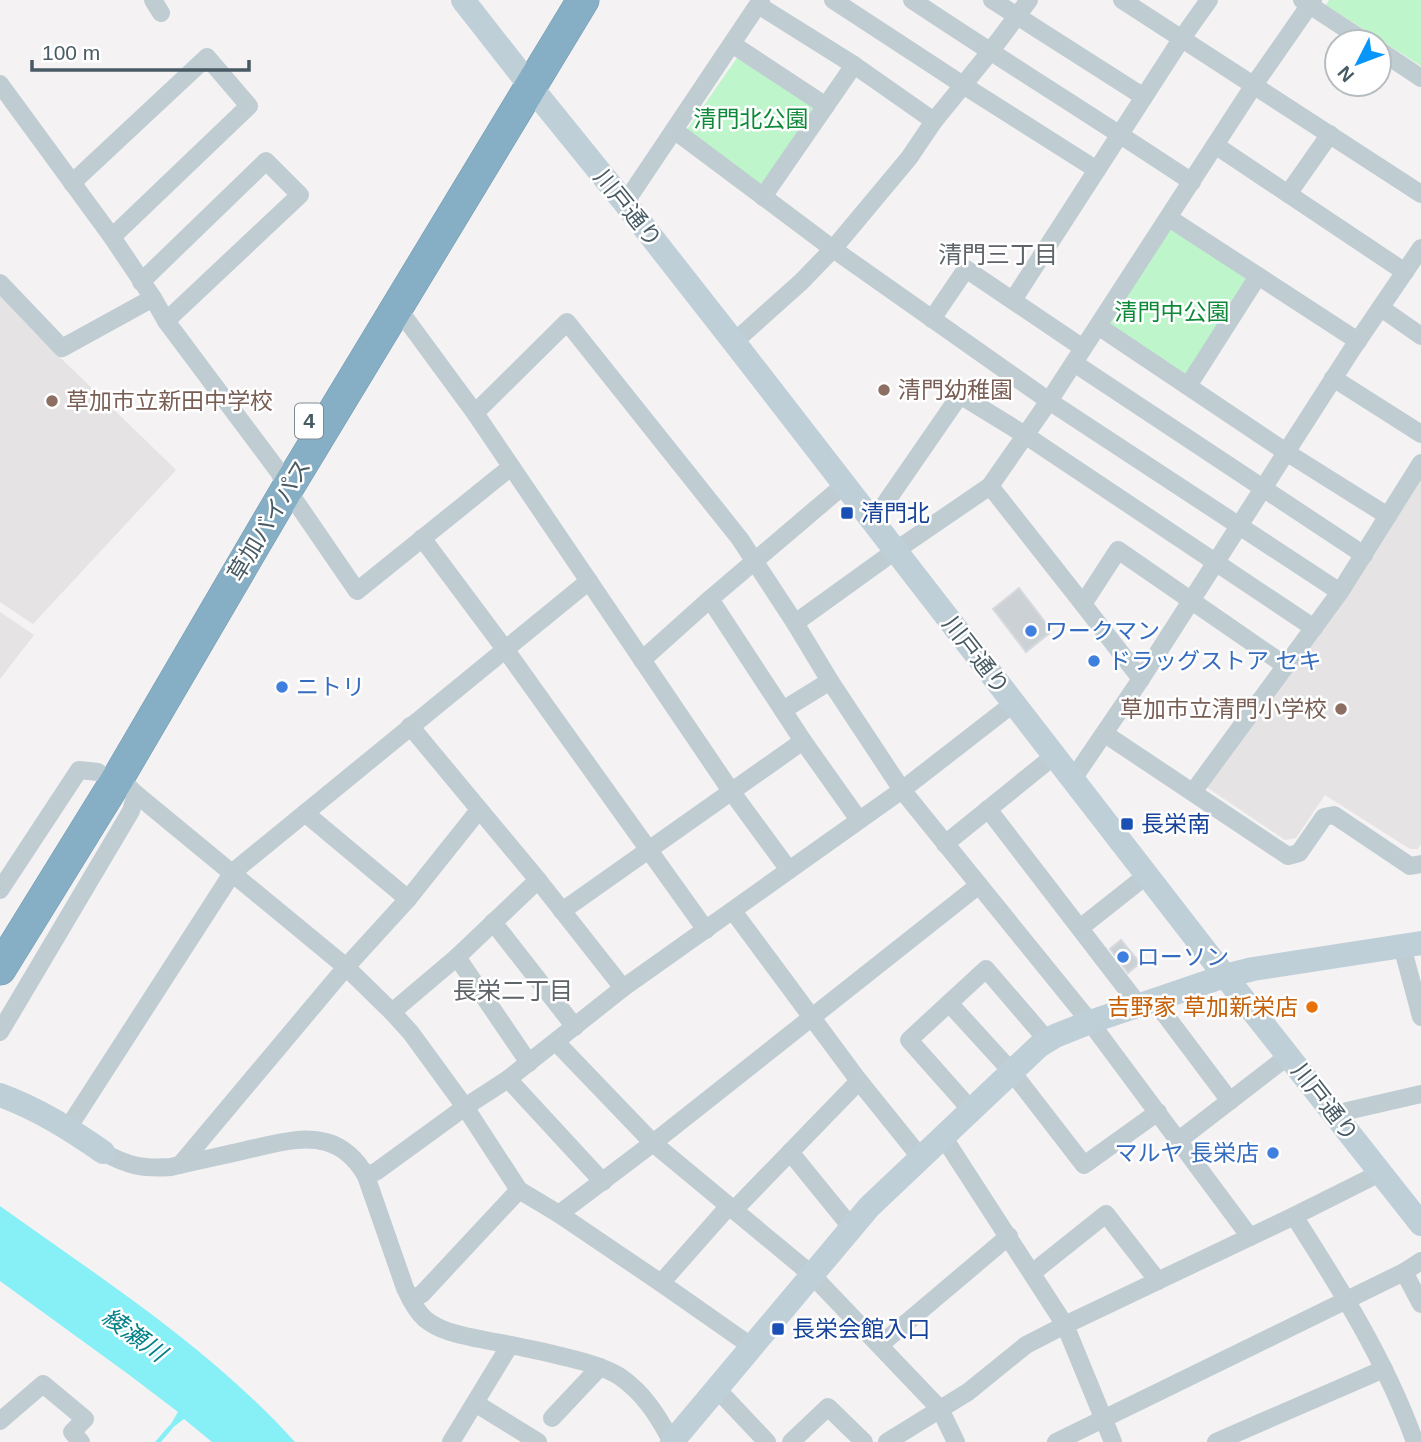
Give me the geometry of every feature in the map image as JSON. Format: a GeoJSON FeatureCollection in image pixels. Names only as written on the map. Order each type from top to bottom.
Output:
{"type":"FeatureCollection","features":[{"type":"Feature","properties":{"kind":"highway","name":"草加バイパス"},"geometry":{"type":"LineString","coordinates":[[283,481],[397,307],[524,78],[558,0]]}},
{"type":"Feature","properties":{"kind":"highway","name":"草加バイパス"},"geometry":{"type":"LineString","coordinates":[[0,970],[117,781],[283,481],[524,78],[583,0]]}},
{"type":"Feature","properties":{"kind":"highway","name":"草加バイパス"},"geometry":{"type":"LineString","coordinates":[[0,932],[117,781]]}},
{"type":"Feature","properties":{"kind":"street","name":"川戸通り"},"geometry":{"type":"LineString","coordinates":[[463,0],[734,342],[1225,976],[1421,1224]]}},
{"type":"Feature","properties":{"kind":"street"},"geometry":{"type":"LineString","coordinates":[[834,0],[1097,170]]}},
{"type":"Feature","properties":{"kind":"street"},"geometry":{"type":"LineString","coordinates":[[912,0],[1192,182]]}},
{"type":"Feature","properties":{"kind":"street"},"geometry":{"type":"LineString","coordinates":[[992,0],[1144,97]]}},
{"type":"Feature","properties":{"kind":"street"},"geometry":{"type":"LineString","coordinates":[[734,342],[801,282],[833,249],[909,158],[934,121],[1029,0]]}},
{"type":"Feature","properties":{"kind":"street"},"geometry":{"type":"LineString","coordinates":[[1122,0],[1421,194]]}},
{"type":"Feature","properties":{"kind":"street"},"geometry":{"type":"LineString","coordinates":[[1013,300],[1209,0]]}},
{"type":"Feature","properties":{"kind":"street"},"geometry":{"type":"LineString","coordinates":[[795,623],[990,486],[1079,356],[1308,2],[1346,28]]}},
{"type":"Feature","properties":{"kind":"street"},"geometry":{"type":"LineString","coordinates":[[625,203],[759,3],[934,121]]}},
{"type":"Feature","properties":{"kind":"street"},"geometry":{"type":"LineString","coordinates":[[732,44],[826,106]]}},
{"type":"Feature","properties":{"kind":"street"},"geometry":{"type":"LineString","coordinates":[[72,183],[207,57],[249,106],[112,237]]}},
{"type":"Feature","properties":{"kind":"street"},"geometry":{"type":"LineString","coordinates":[[1393,59],[1421,78]]}},
{"type":"Feature","properties":{"kind":"street"},"geometry":{"type":"LineString","coordinates":[[763,197],[854,65]]}},
{"type":"Feature","properties":{"kind":"street"},"geometry":{"type":"LineString","coordinates":[[0,84],[112,237],[166,321],[283,481],[356,590],[511,467]]}},
{"type":"Feature","properties":{"kind":"street"},"geometry":{"type":"LineString","coordinates":[[674,130],[833,249],[1049,401],[1340,592]]}},
{"type":"Feature","properties":{"kind":"street"},"geometry":{"type":"LineString","coordinates":[[1288,194],[1330,134]]}},
{"type":"Feature","properties":{"kind":"street"},"geometry":{"type":"LineString","coordinates":[[1215,145],[1405,272]]}},
{"type":"Feature","properties":{"kind":"street"},"geometry":{"type":"LineString","coordinates":[[141,282],[266,160],[300,195],[166,321]]}},
{"type":"Feature","properties":{"kind":"street"},"geometry":{"type":"LineString","coordinates":[[1169,218],[1358,341]]}},
{"type":"Feature","properties":{"kind":"street"},"geometry":{"type":"LineString","coordinates":[[1073,779],[1141,679],[1333,378],[1421,248]]}},
{"type":"Feature","properties":{"kind":"street"},"geometry":{"type":"LineString","coordinates":[[932,319],[966,269],[1013,300],[1079,356],[1364,555]]}},
{"type":"Feature","properties":{"kind":"street"},"geometry":{"type":"LineString","coordinates":[[1188,386],[1258,276]]}},
{"type":"Feature","properties":{"kind":"street"},"geometry":{"type":"LineString","coordinates":[[0,283],[62,348],[153,298]]}},
{"type":"Feature","properties":{"kind":"street"},"geometry":{"type":"LineString","coordinates":[[397,307],[475,413],[731,791],[789,870]]}},
{"type":"Feature","properties":{"kind":"street"},"geometry":{"type":"LineString","coordinates":[[1381,308],[1421,336]]}},
{"type":"Feature","properties":{"kind":"street"},"geometry":{"type":"LineString","coordinates":[[475,413],[568,322],[740,539],[902,790],[1090,1022],[1250,1237]]}},
{"type":"Feature","properties":{"kind":"street"},"geometry":{"type":"LineString","coordinates":[[1098,326],[1286,452],[1388,516]]}},
{"type":"Feature","properties":{"kind":"street"},"geometry":{"type":"LineString","coordinates":[[1333,378],[1421,434]]}},
{"type":"Feature","properties":{"kind":"street"},"geometry":{"type":"LineString","coordinates":[[873,521],[960,395],[1025,435],[1314,628]]}},
{"type":"Feature","properties":{"kind":"street"},"geometry":{"type":"LineString","coordinates":[[1193,792],[1340,592],[1421,463]]}},
{"type":"Feature","properties":{"kind":"street"},"geometry":{"type":"LineString","coordinates":[[642,660],[844,485]]}},
{"type":"Feature","properties":{"kind":"street"},"geometry":{"type":"LineString","coordinates":[[990,486],[1141,679]]}},
{"type":"Feature","properties":{"kind":"street"},"geometry":{"type":"LineString","coordinates":[[422,538],[706,930]]}},
{"type":"Feature","properties":{"kind":"street"},"geometry":{"type":"LineString","coordinates":[[1083,604],[1118,550],[1286,666]]}},
{"type":"Feature","properties":{"kind":"street"},"geometry":{"type":"LineString","coordinates":[[68,1128],[233,872],[589,581]]}},
{"type":"Feature","properties":{"kind":"street"},"geometry":{"type":"LineString","coordinates":[[710,599],[803,741],[859,820]]}},
{"type":"Feature","properties":{"kind":"street"},"geometry":{"type":"LineString","coordinates":[[783,710],[830,681]]}},
{"type":"Feature","properties":{"kind":"street"},"geometry":{"type":"LineString","coordinates":[[366,1176],[508,1079],[623,988],[902,790],[1014,703]]}},
{"type":"Feature","properties":{"kind":"street"},"geometry":{"type":"LineString","coordinates":[[410,726],[538,880],[623,988]]}},
{"type":"Feature","properties":{"kind":"street"},"geometry":{"type":"LineString","coordinates":[[1105,734],[1288,856],[1299,853],[1324,817],[1334,815],[1410,866],[1421,864]]}},
{"type":"Feature","properties":{"kind":"street"},"geometry":{"type":"LineString","coordinates":[[562,911],[803,741]]}},
{"type":"Feature","properties":{"kind":"street"},"geometry":{"type":"LineString","coordinates":[[945,844],[1054,756]]}},
{"type":"Feature","properties":{"kind":"street"},"geometry":{"type":"LineString","coordinates":[[0,890],[79,770],[117,781],[233,872],[346,967],[393,1012],[466,1107],[519,1190],[559,1214],[751,1346]]}},
{"type":"Feature","properties":{"kind":"street"},"geometry":{"type":"LineString","coordinates":[[0,1032],[131,811],[117,781]]}},
{"type":"Feature","properties":{"kind":"street"},"geometry":{"type":"LineString","coordinates":[[988,809],[1080,928],[1230,1101]]}},
{"type":"Feature","properties":{"kind":"street"},"geometry":{"type":"LineString","coordinates":[[180,1165],[346,967],[408,899],[480,810]]}},
{"type":"Feature","properties":{"kind":"street"},"geometry":{"type":"LineString","coordinates":[[305,813],[408,899]]}},
{"type":"Feature","properties":{"kind":"street"},"geometry":{"type":"LineString","coordinates":[[1080,928],[1147,875]]}},
{"type":"Feature","properties":{"kind":"street"},"geometry":{"type":"LineString","coordinates":[[393,1012],[457,957],[538,880]]}},
{"type":"Feature","properties":{"kind":"street"},"geometry":{"type":"LineString","coordinates":[[559,1214],[979,886]]}},
{"type":"Feature","properties":{"kind":"street"},"geometry":{"type":"LineString","coordinates":[[733,911],[859,1081],[921,1158]]}},
{"type":"Feature","properties":{"kind":"street"},"geometry":{"type":"LineString","coordinates":[[494,922],[575,1027]]}},
{"type":"Feature","properties":{"kind":"street"},"geometry":{"type":"LineString","coordinates":[[0,1095],[41,1112],[121,1163],[144,1168],[180,1165],[288,1141],[314,1139],[341,1148],[355,1160],[366,1176],[411,1300],[424,1318],[449,1332],[535,1349],[600,1367],[617,1375],[649,1404],[672,1442],[851,1227],[888,1188],[1047,1040],[1090,1022],[1225,976],[1253,969],[1412,944],[1421,1017]]}},
{"type":"Feature","properties":{"kind":"street"},"geometry":{"type":"LineString","coordinates":[[457,957],[529,1062]]}},
{"type":"Feature","properties":{"kind":"street"},"geometry":{"type":"LineString","coordinates":[[972,1111],[909,1040],[986,969],[1047,1040]]}},
{"type":"Feature","properties":{"kind":"street"},"geometry":{"type":"LineString","coordinates":[[949,1003],[1012,1072],[1084,1165],[1158,1112]]}},
{"type":"Feature","properties":{"kind":"street"},"geometry":{"type":"LineString","coordinates":[[556,1042],[653,1143],[811,1275],[940,1409],[956,1442]]}},
{"type":"Feature","properties":{"kind":"street"},"geometry":{"type":"LineString","coordinates":[[1179,1140],[1288,1056]]}},
{"type":"Feature","properties":{"kind":"street"},"geometry":{"type":"LineString","coordinates":[[508,1079],[603,1182]]}},
{"type":"Feature","properties":{"kind":"street"},"geometry":{"type":"LineString","coordinates":[[661,1283],[859,1081]]}},
{"type":"Feature","properties":{"kind":"street"},"geometry":{"type":"LineString","coordinates":[[1338,1118],[1347,1111],[1421,1094]]}},
{"type":"Feature","properties":{"kind":"street"},"geometry":{"type":"LineString","coordinates":[[944,1138],[1065,1325],[1113,1442]]}},
{"type":"Feature","properties":{"kind":"street"},"geometry":{"type":"LineString","coordinates":[[790,1152],[851,1227]]}},
{"type":"Feature","properties":{"kind":"street"},"geometry":{"type":"LineString","coordinates":[[887,1442],[968,1391],[1026,1345],[1380,1173]]}},
{"type":"Feature","properties":{"kind":"street"},"geometry":{"type":"LineString","coordinates":[[411,1300],[422,1294],[519,1190]]}},
{"type":"Feature","properties":{"kind":"street"},"geometry":{"type":"LineString","coordinates":[[1032,1273],[1106,1214],[1158,1281]]}},
{"type":"Feature","properties":{"kind":"street"},"geometry":{"type":"LineString","coordinates":[[1294,1216],[1347,1300],[1384,1369],[1415,1442]]}},
{"type":"Feature","properties":{"kind":"street"},"geometry":{"type":"LineString","coordinates":[[880,1345],[1009,1237]]}},
{"type":"Feature","properties":{"kind":"street"},"geometry":{"type":"LineString","coordinates":[[1056,1442],[1404,1272],[1421,1261]]}},
{"type":"Feature","properties":{"kind":"street"},"geometry":{"type":"LineString","coordinates":[[1404,1272],[1421,1304]]}},
{"type":"Feature","properties":{"kind":"street"},"geometry":{"type":"LineString","coordinates":[[451,1442],[510,1345]]}},
{"type":"Feature","properties":{"kind":"street"},"geometry":{"type":"LineString","coordinates":[[552,1418],[600,1367]]}},
{"type":"Feature","properties":{"kind":"street"},"geometry":{"type":"LineString","coordinates":[[1216,1442],[1384,1369]]}},
{"type":"Feature","properties":{"kind":"street"},"geometry":{"type":"LineString","coordinates":[[0,1420],[43,1384],[85,1419],[72,1432],[81,1442]]}},
{"type":"Feature","properties":{"kind":"street"},"geometry":{"type":"LineString","coordinates":[[716,1388],[767,1442]]}},
{"type":"Feature","properties":{"kind":"street"},"geometry":{"type":"LineString","coordinates":[[475,1403],[538,1442]]}},
{"type":"Feature","properties":{"kind":"street"},"geometry":{"type":"LineString","coordinates":[[791,1442],[828,1407],[864,1442]]}},
{"type":"Feature","properties":{"kind":"shaded area","name":"草加市立新田中学校"},"geometry":{"type":"Polygon","coordinates":[[[0,295],[33,331],[176,470],[33,624],[0,602],[0,295]]]}},
{"type":"Feature","properties":{"kind":"shaded area","name":"草加市立清門小学校"},"geometry":{"type":"Polygon","coordinates":[[[1421,476],[1421,844],[1418,849],[1410,849],[1325,795],[1296,838],[1285,840],[1208,788],[1207,781],[1421,476]]]}},
{"type":"Feature","properties":{"kind":"shaded area"},"geometry":{"type":"Polygon","coordinates":[[[0,612],[34,635],[0,679],[0,612]]]}},
{"type":"Feature","properties":{"kind":"green space"},"geometry":{"type":"Polygon","coordinates":[[[1329,0],[1421,0],[1421,66],[1393,48],[1393,28],[1362,28],[1326,5],[1329,0]]]}},
{"type":"Feature","properties":{"kind":"green space","name":"清門北公園"},"geometry":{"type":"Polygon","coordinates":[[[739,55],[815,107],[762,185],[686,131],[739,55]]]}},
{"type":"Feature","properties":{"kind":"green space","name":"清門中公園"},"geometry":{"type":"Polygon","coordinates":[[[1170,229],[1251,279],[1186,379],[1105,326],[1170,229]]]}},
{"type":"Feature","properties":{"kind":"water","name":"綾瀬川"},"geometry":{"type":"Polygon","coordinates":[[[0,1206],[191,1345],[262,1408],[295,1442],[212,1442],[184,1419],[171,1429],[169,1427],[178,1412],[0,1281],[0,1206]]]}},
{"type":"Feature","properties":{"kind":"building"},"geometry":{"type":"Polygon","coordinates":[[[1019,588],[1052,631],[1026,652],[993,609],[1019,588]]]}},
{"type":"Feature","properties":{"kind":"building"},"geometry":{"type":"Polygon","coordinates":[[[1121,940],[1140,963],[1128,973],[1110,949],[1121,940]]]}},
{"type":"Feature","properties":{"kind":"waterway"},"geometry":{"type":"LineString","coordinates":[[158,1442],[170,1428]]}},
{"type":"Feature","properties":{"kind":"place","name":"清門幼稚園"},"geometry":{"type":"Point","coordinates":[884,390]}},
{"type":"Feature","properties":{"kind":"place","name":"草加市立新田中学校"},"geometry":{"type":"Point","coordinates":[52,401]}},
{"type":"Feature","properties":{"kind":"place","name":"清門北"},"geometry":{"type":"Point","coordinates":[847,513]}},
{"type":"Feature","properties":{"kind":"place","name":"ワークマン"},"geometry":{"type":"Point","coordinates":[1031,631]}},
{"type":"Feature","properties":{"kind":"place","name":"ドラッグストア セキ"},"geometry":{"type":"Point","coordinates":[1094,661]}},
{"type":"Feature","properties":{"kind":"place","name":"ニトリ"},"geometry":{"type":"Point","coordinates":[282,687]}},
{"type":"Feature","properties":{"kind":"place","name":"草加市立清門小学校"},"geometry":{"type":"Point","coordinates":[1341,709]}},
{"type":"Feature","properties":{"kind":"place","name":"長栄南"},"geometry":{"type":"Point","coordinates":[1127,824]}},
{"type":"Feature","properties":{"kind":"place","name":"ローソン"},"geometry":{"type":"Point","coordinates":[1123,957]}},
{"type":"Feature","properties":{"kind":"place","name":"吉野家 草加新栄店"},"geometry":{"type":"Point","coordinates":[1312,1007]}},
{"type":"Feature","properties":{"kind":"place","name":"マルヤ 長栄店"},"geometry":{"type":"Point","coordinates":[1273,1153]}},
{"type":"Feature","properties":{"kind":"place","name":"長栄会館入口"},"geometry":{"type":"Point","coordinates":[778,1329]}},
{"type":"Feature","properties":{"kind":"district","name":"清門三丁目"},"geometry":{"type":"Point","coordinates":[998,255]}},
{"type":"Feature","properties":{"kind":"district","name":"長栄二丁目"},"geometry":{"type":"Point","coordinates":[513,991]}}]}
